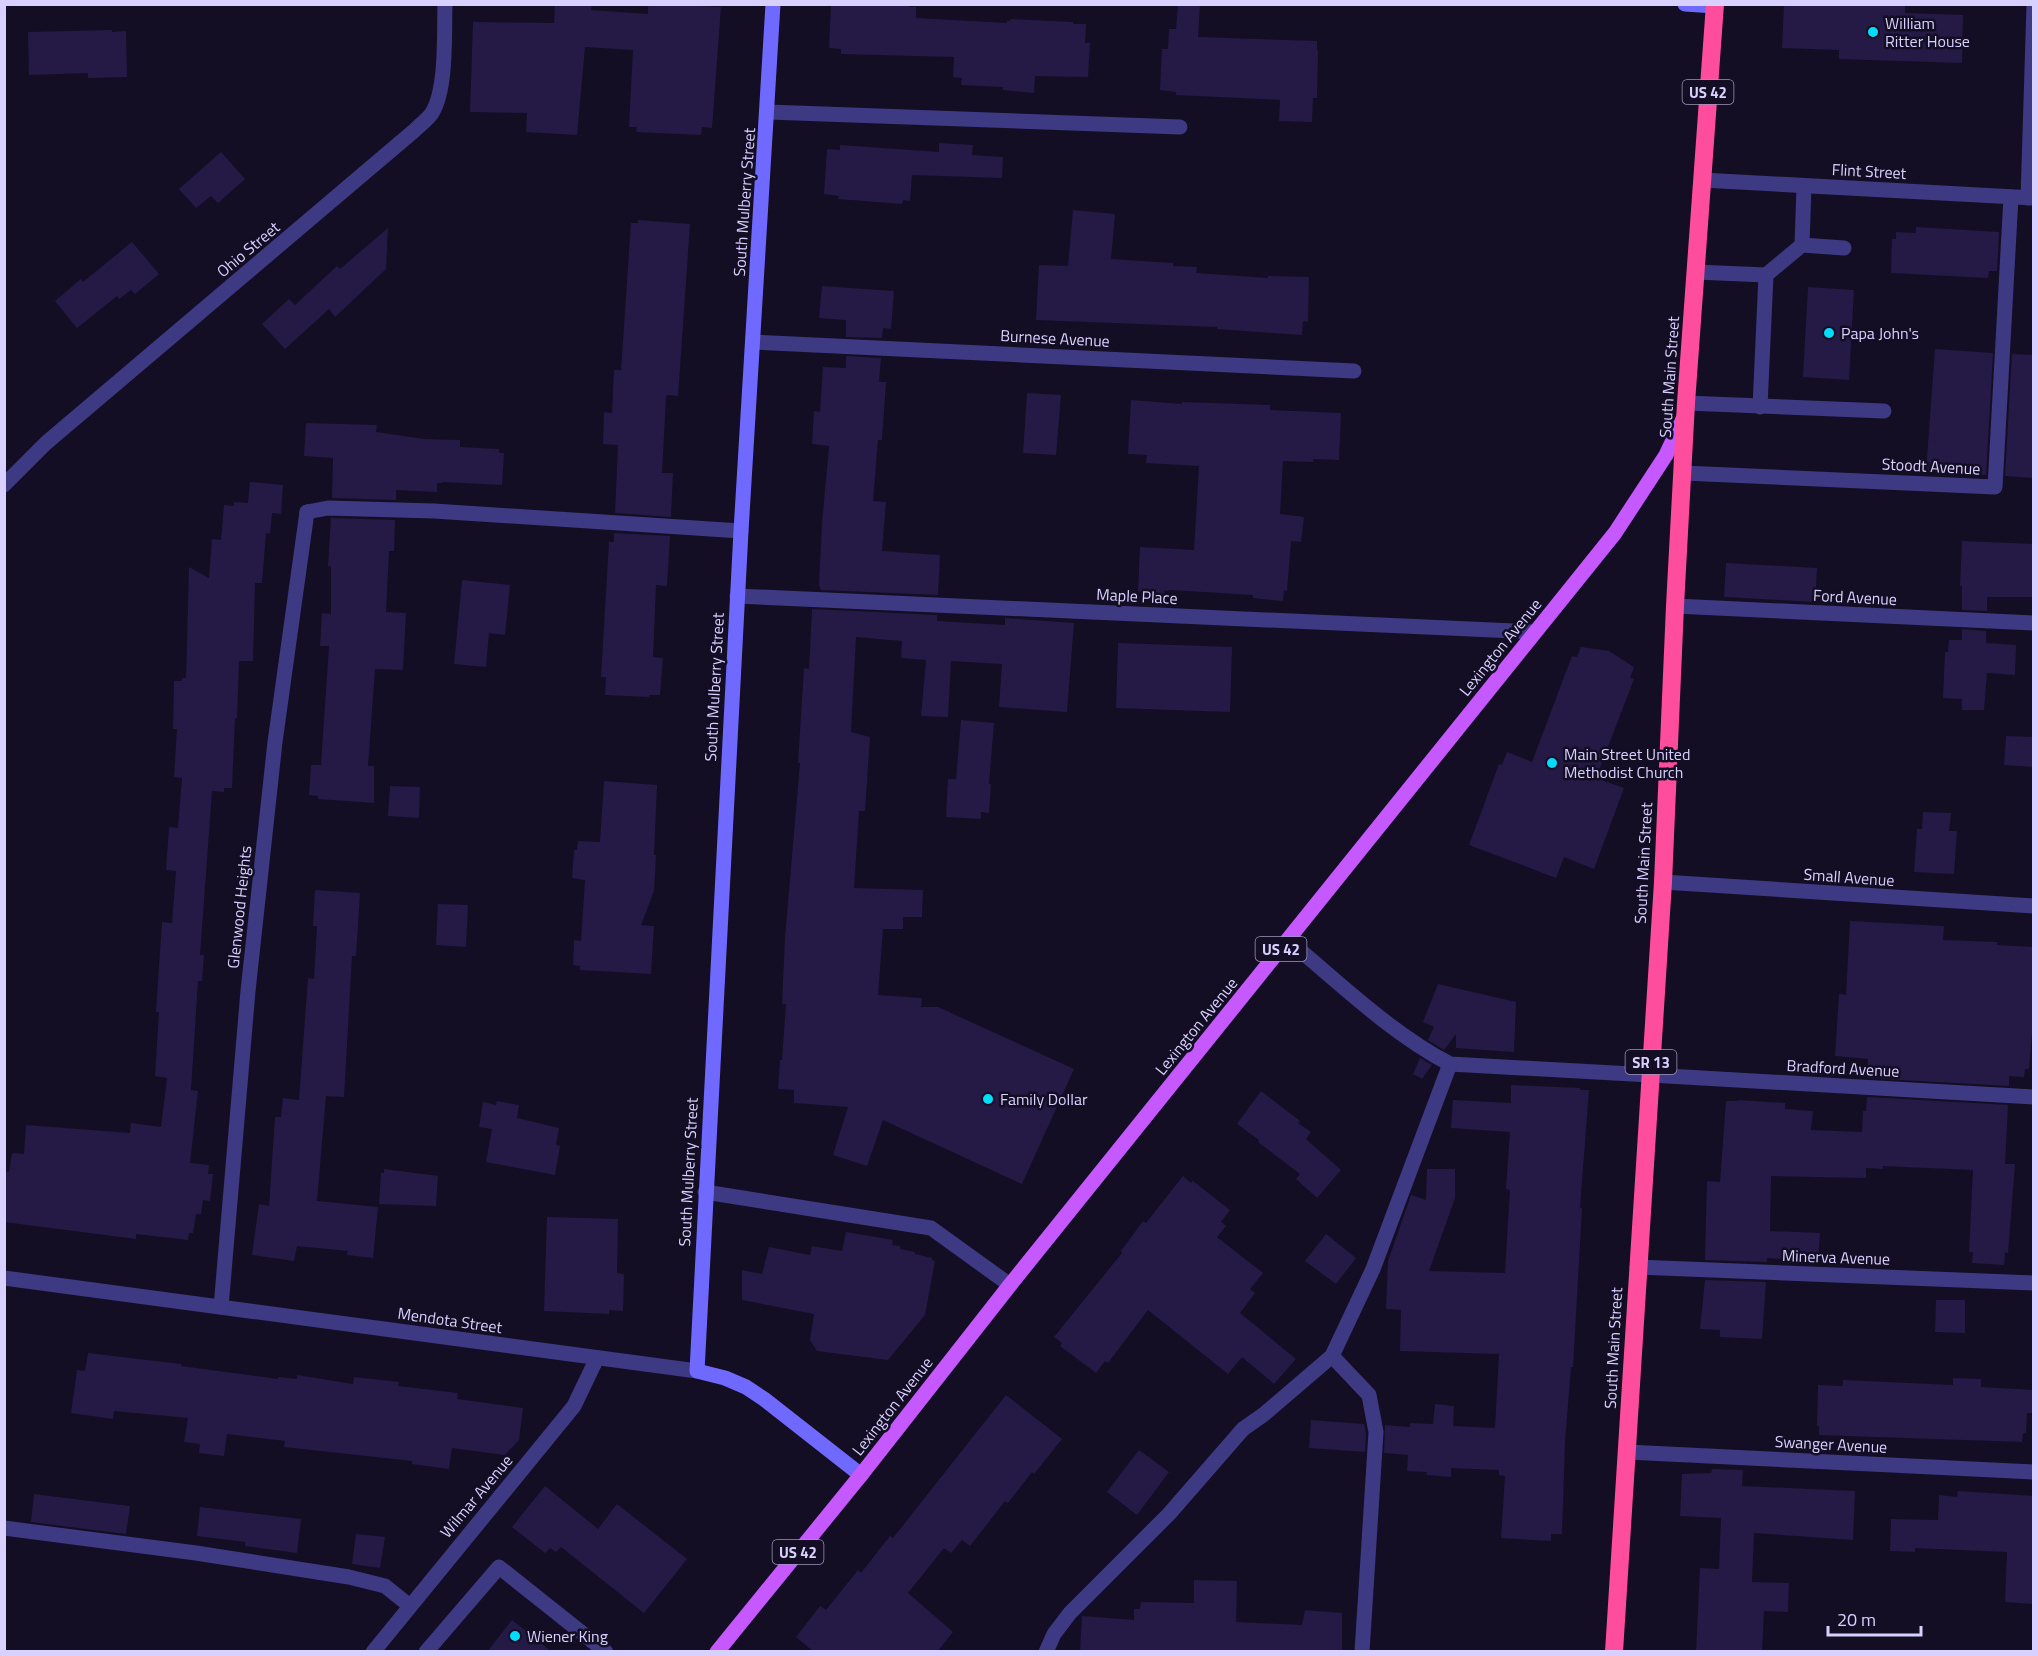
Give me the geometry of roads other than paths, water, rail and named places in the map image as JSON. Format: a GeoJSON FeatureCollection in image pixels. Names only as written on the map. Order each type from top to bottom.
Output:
{"type":"FeatureCollection","features":[{"type":"Feature","properties":{"kind":"highway","name":"South Main Street"},"geometry":{"type":"LineString","coordinates":[[1614,1652],[1663,882],[1674,606],[1686,408],[1715,5]]}},
{"type":"Feature","properties":{"kind":"main road","name":"Lexington Avenue"},"geometry":{"type":"LineString","coordinates":[[717,1652],[1615,533],[1666,455],[1686,408]]}},
{"type":"Feature","properties":{"kind":"street","name":"Ohio Street"},"geometry":{"type":"LineString","coordinates":[[4,485],[46,443],[431,114],[439,95],[443,62],[445,4]]}},
{"type":"Feature","properties":{"kind":"street","name":"South Mulberry Street"},"geometry":{"type":"LineString","coordinates":[[697,1371],[737,596],[773,4]]}},
{"type":"Feature","properties":{"kind":"street"},"geometry":{"type":"LineString","coordinates":[[1685,4],[1715,5]]}},
{"type":"Feature","properties":{"kind":"street"},"geometry":{"type":"LineString","coordinates":[[2031,198],[2034,5]]}},
{"type":"Feature","properties":{"kind":"street"},"geometry":{"type":"LineString","coordinates":[[768,112],[1180,127]]}},
{"type":"Feature","properties":{"kind":"street","name":"Flint Street"},"geometry":{"type":"LineString","coordinates":[[1702,180],[2031,198]]}},
{"type":"Feature","properties":{"kind":"street"},"geometry":{"type":"LineString","coordinates":[[1802,245],[1804,186]]}},
{"type":"Feature","properties":{"kind":"street","name":"Stoodt Avenue"},"geometry":{"type":"LineString","coordinates":[[1683,473],[1995,487],[2011,196]]}},
{"type":"Feature","properties":{"kind":"street"},"geometry":{"type":"LineString","coordinates":[[1696,272],[1766,275],[1802,245],[1844,248]]}},
{"type":"Feature","properties":{"kind":"street"},"geometry":{"type":"LineString","coordinates":[[1760,406],[1766,275]]}},
{"type":"Feature","properties":{"kind":"street","name":"Burnese Avenue"},"geometry":{"type":"LineString","coordinates":[[754,342],[1354,371]]}},
{"type":"Feature","properties":{"kind":"street"},"geometry":{"type":"LineString","coordinates":[[1686,408],[1760,406],[1884,411]]}},
{"type":"Feature","properties":{"kind":"street","name":"Glenwood Heights"},"geometry":{"type":"LineString","coordinates":[[221,1307],[248,991],[275,742],[307,512],[328,508],[434,511],[741,531]]}},
{"type":"Feature","properties":{"kind":"street","name":"Maple Place"},"geometry":{"type":"LineString","coordinates":[[737,596],[1535,632]]}},
{"type":"Feature","properties":{"kind":"street","name":"Ford Avenue"},"geometry":{"type":"LineString","coordinates":[[1674,606],[2034,623]]}},
{"type":"Feature","properties":{"kind":"street","name":"Small Avenue"},"geometry":{"type":"LineString","coordinates":[[1663,882],[2034,906]]}},
{"type":"Feature","properties":{"kind":"street"},"geometry":{"type":"LineString","coordinates":[[1046,1652],[1054,1634],[1070,1613],[1169,1514],[1243,1429],[1263,1415],[1332,1356],[1373,1269],[1450,1064],[1407,1037],[1288,940]]}},
{"type":"Feature","properties":{"kind":"street","name":"Bradford Avenue"},"geometry":{"type":"LineString","coordinates":[[1450,1064],[2034,1097]]}},
{"type":"Feature","properties":{"kind":"street"},"geometry":{"type":"LineString","coordinates":[[705,1192],[931,1228],[1010,1286]]}},
{"type":"Feature","properties":{"kind":"street","name":"Minerva Avenue"},"geometry":{"type":"LineString","coordinates":[[1637,1267],[2034,1283]]}},
{"type":"Feature","properties":{"kind":"street","name":"Mendota Street"},"geometry":{"type":"LineString","coordinates":[[4,1278],[697,1371],[725,1378],[746,1387],[861,1475]]}},
{"type":"Feature","properties":{"kind":"street"},"geometry":{"type":"LineString","coordinates":[[1332,1356],[1369,1395],[1376,1432],[1362,1652]]}},
{"type":"Feature","properties":{"kind":"street","name":"Wilmar Avenue"},"geometry":{"type":"LineString","coordinates":[[373,1652],[574,1406],[597,1358]]}},
{"type":"Feature","properties":{"kind":"street","name":"Swanger Avenue"},"geometry":{"type":"LineString","coordinates":[[1627,1452],[2034,1472]]}},
{"type":"Feature","properties":{"kind":"street"},"geometry":{"type":"LineString","coordinates":[[4,1528],[196,1553],[349,1577],[385,1586],[410,1606]]}},
{"type":"Feature","properties":{"kind":"street"},"geometry":{"type":"LineString","coordinates":[[426,1652],[499,1567],[606,1652]]}},
{"type":"Feature","properties":{"kind":"place","name":"William Ritter House"},"geometry":{"type":"Point","coordinates":[1873,32]}},
{"type":"Feature","properties":{"kind":"place","name":"Papa John's"},"geometry":{"type":"Point","coordinates":[1829,333]}},
{"type":"Feature","properties":{"kind":"place","name":"Main Street United Methodist Church"},"geometry":{"type":"Point","coordinates":[1552,763]}},
{"type":"Feature","properties":{"kind":"place","name":"Family Dollar"},"geometry":{"type":"Point","coordinates":[988,1099]}},
{"type":"Feature","properties":{"kind":"place","name":"Wiener King"},"geometry":{"type":"Point","coordinates":[515,1636]}}]}
